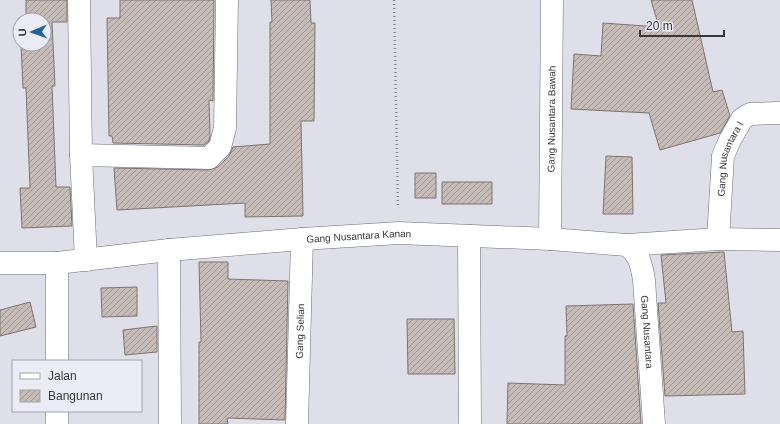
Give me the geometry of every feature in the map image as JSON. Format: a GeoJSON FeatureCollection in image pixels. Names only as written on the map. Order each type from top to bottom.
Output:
{"type":"FeatureCollection","features":[{"type":"Feature","properties":{"kind":"street"},"geometry":{"type":"LineString","coordinates":[[80,0],[81,155],[86,260]]}},
{"type":"Feature","properties":{"kind":"street"},"geometry":{"type":"LineString","coordinates":[[81,155],[209,158],[220,147],[225,128],[227,0]]}},
{"type":"Feature","properties":{"kind":"street","name":"Gang Nusantara Bawah"},"geometry":{"type":"LineString","coordinates":[[550,239],[552,0]]}},
{"type":"Feature","properties":{"kind":"street","name":"Gang Nusantara I"},"geometry":{"type":"LineString","coordinates":[[718,238],[723,156],[730,140],[742,119],[750,114],[780,113]]}},
{"type":"Feature","properties":{"kind":"street","name":"Gang Nusantara Kanan"},"geometry":{"type":"LineString","coordinates":[[0,263],[86,260],[169,250],[399,233],[550,239],[627,244],[718,238],[780,240]]}},
{"type":"Feature","properties":{"kind":"street"},"geometry":{"type":"LineString","coordinates":[[469,236],[470,424]]}},
{"type":"Feature","properties":{"kind":"street","name":"Gang Selian"},"geometry":{"type":"LineString","coordinates":[[297,424],[302,239]]}},
{"type":"Feature","properties":{"kind":"street","name":"Gang Nusantara"},"geometry":{"type":"LineString","coordinates":[[627,244],[635,251],[641,262],[644,280],[654,424]]}},
{"type":"Feature","properties":{"kind":"street"},"geometry":{"type":"LineString","coordinates":[[169,250],[170,424]]}},
{"type":"Feature","properties":{"kind":"street"},"geometry":{"type":"LineString","coordinates":[[56,262],[57,360]]}},
{"type":"Feature","properties":{"kind":"street"},"geometry":{"type":"LineString","coordinates":[[57,412],[57,424]]}},
{"type":"Feature","properties":{"kind":"path"},"geometry":{"type":"LineString","coordinates":[[394,0],[399,233]]}},
{"type":"Feature","properties":{"kind":"building"},"geometry":{"type":"Polygon","coordinates":[[[26,0],[67,0],[67,22],[52,22],[52,12],[26,12],[26,0]]]}},
{"type":"Feature","properties":{"kind":"building"},"geometry":{"type":"Polygon","coordinates":[[[120,0],[214,0],[213,101],[209,100],[210,136],[209,141],[204,145],[113,143],[112,136],[109,136],[107,18],[120,18],[120,0]]]}},
{"type":"Feature","properties":{"kind":"building"},"geometry":{"type":"Polygon","coordinates":[[[271,0],[310,0],[311,23],[315,23],[314,121],[301,121],[303,216],[245,217],[245,203],[117,210],[114,168],[209,170],[218,167],[229,156],[233,147],[270,144],[271,0]]]}},
{"type":"Feature","properties":{"kind":"building"},"geometry":{"type":"Polygon","coordinates":[[[651,0],[692,0],[713,92],[722,90],[730,116],[720,133],[660,150],[649,113],[571,109],[574,54],[601,56],[603,23],[659,27],[651,0]]]}},
{"type":"Feature","properties":{"kind":"building"},"geometry":{"type":"Polygon","coordinates":[[[52,22],[55,86],[52,86],[56,187],[70,187],[72,226],[22,228],[20,188],[30,188],[26,88],[23,88],[21,52],[52,52],[52,22]]]}},
{"type":"Feature","properties":{"kind":"building"},"geometry":{"type":"Polygon","coordinates":[[[606,156],[632,157],[633,214],[603,214],[606,156]]]}},
{"type":"Feature","properties":{"kind":"building"},"geometry":{"type":"Polygon","coordinates":[[[415,173],[436,173],[436,198],[415,198],[415,173]]]}},
{"type":"Feature","properties":{"kind":"building"},"geometry":{"type":"Polygon","coordinates":[[[442,182],[492,182],[492,204],[442,204],[442,182]]]}},
{"type":"Feature","properties":{"kind":"building"},"geometry":{"type":"Polygon","coordinates":[[[724,252],[732,332],[743,331],[745,394],[665,396],[658,303],[666,303],[661,255],[724,252]]]}},
{"type":"Feature","properties":{"kind":"building"},"geometry":{"type":"Polygon","coordinates":[[[199,262],[228,262],[228,279],[288,281],[285,420],[227,418],[228,424],[199,424],[199,342],[201,342],[199,262]]]}},
{"type":"Feature","properties":{"kind":"building"},"geometry":{"type":"Polygon","coordinates":[[[137,287],[137,316],[102,317],[101,288],[137,287]]]}},
{"type":"Feature","properties":{"kind":"building"},"geometry":{"type":"Polygon","coordinates":[[[30,302],[36,327],[0,336],[0,310],[30,302]]]}},
{"type":"Feature","properties":{"kind":"building"},"geometry":{"type":"Polygon","coordinates":[[[633,304],[641,424],[507,424],[508,383],[565,385],[565,336],[567,336],[566,306],[633,304]]]}},
{"type":"Feature","properties":{"kind":"building"},"geometry":{"type":"Polygon","coordinates":[[[407,319],[454,319],[455,374],[408,374],[407,319]]]}},
{"type":"Feature","properties":{"kind":"building"},"geometry":{"type":"Polygon","coordinates":[[[157,326],[157,352],[125,355],[123,330],[157,326]]]}}]}
